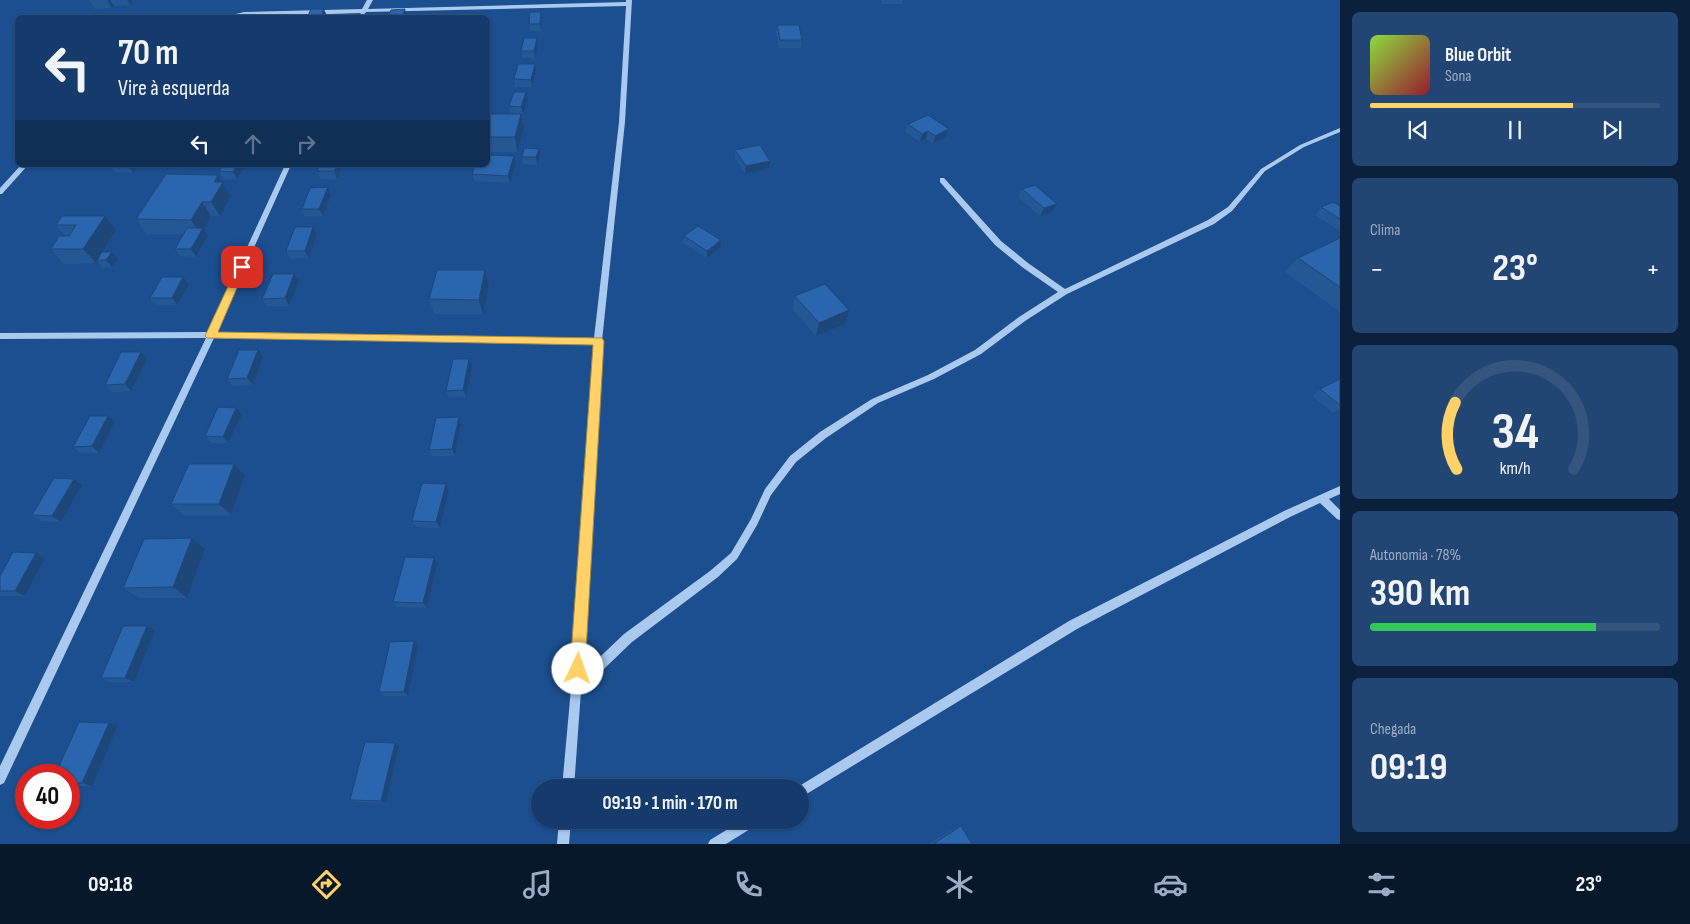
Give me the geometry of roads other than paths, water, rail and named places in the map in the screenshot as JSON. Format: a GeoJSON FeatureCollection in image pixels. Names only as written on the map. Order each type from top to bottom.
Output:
{"type":"FeatureCollection","features":[{"type":"Feature","properties":{"kind":"street"},"geometry":{"type":"LineString","coordinates":[[362,15],[370,0]]}},
{"type":"Feature","properties":{"kind":"street"},"geometry":{"type":"LineString","coordinates":[[238,15],[628,2],[622,122],[598,341],[569,779]]}},
{"type":"Feature","properties":{"kind":"street"},"geometry":{"type":"LineString","coordinates":[[576,688],[628,638],[714,574],[734,556],[754,522],[768,492],[793,459],[823,435],[875,401],[931,377],[978,352],[1022,319],[1064,292],[1211,222],[1230,209],[1263,170],[1302,146],[1340,130]]}},
{"type":"Feature","properties":{"kind":"street"},"geometry":{"type":"LineString","coordinates":[[0,192],[23,167]]}},
{"type":"Feature","properties":{"kind":"street"},"geometry":{"type":"LineString","coordinates":[[0,780],[211,336],[287,167]]}},
{"type":"Feature","properties":{"kind":"street"},"geometry":{"type":"LineString","coordinates":[[942,180],[998,243],[1025,266],[1064,292]]}},
{"type":"Feature","properties":{"kind":"street"},"geometry":{"type":"LineString","coordinates":[[0,336],[211,336],[598,341]]}},
{"type":"Feature","properties":{"kind":"street"},"geometry":{"type":"LineString","coordinates":[[809,786],[1073,625],[1278,519],[1340,490]]}},
{"type":"Feature","properties":{"kind":"street"},"geometry":{"type":"LineString","coordinates":[[1322,498],[1340,516]]}},
{"type":"Feature","properties":{"kind":"street"},"geometry":{"type":"LineString","coordinates":[[563,844],[564,829]]}},
{"type":"Feature","properties":{"kind":"street"},"geometry":{"type":"LineString","coordinates":[[714,844],[739,829]]}}]}
